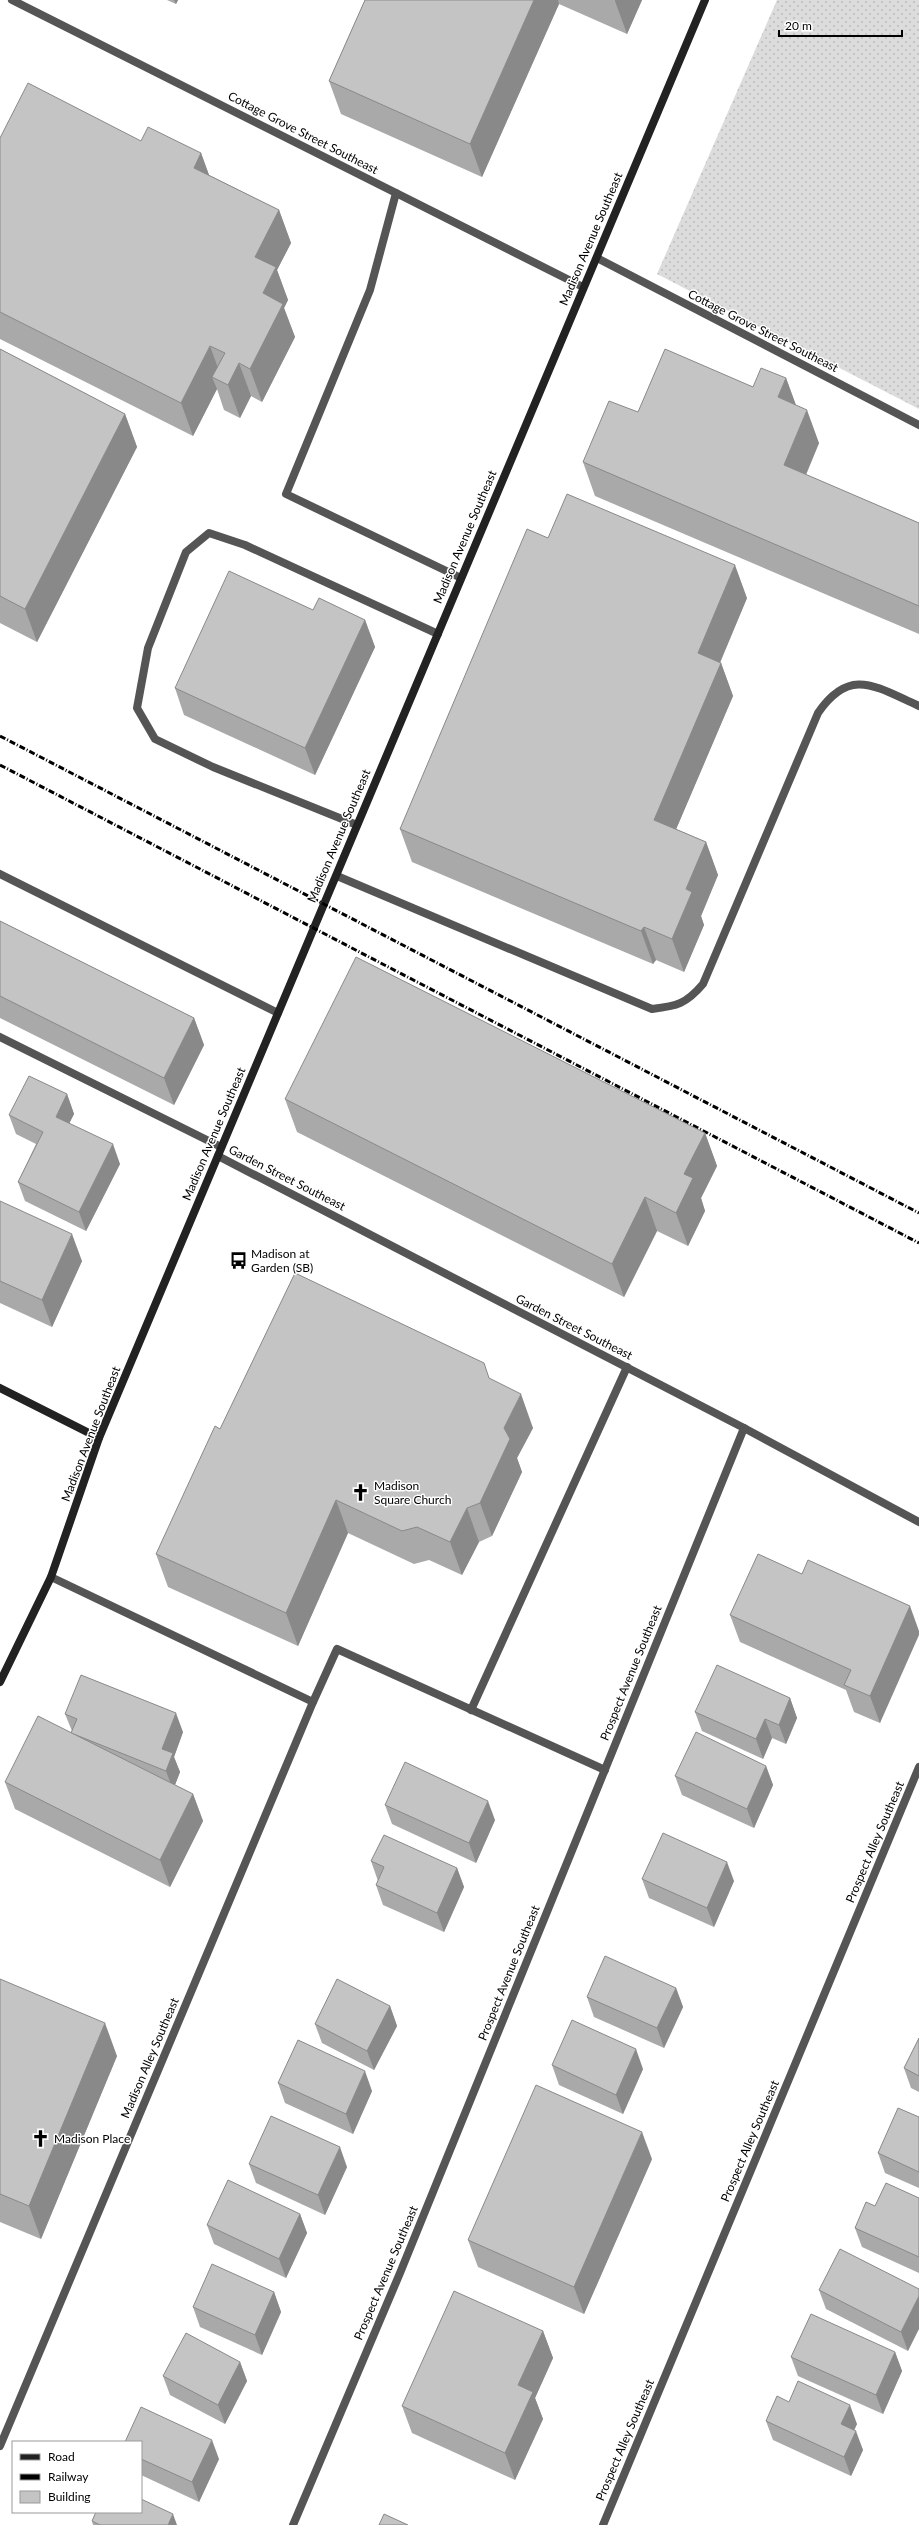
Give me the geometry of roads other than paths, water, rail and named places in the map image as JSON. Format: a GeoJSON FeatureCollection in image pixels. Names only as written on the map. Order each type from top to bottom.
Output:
{"type":"FeatureCollection","features":[{"type":"Feature","properties":{"kind":"street","name":"Cottage Grove Street Southeast"},"geometry":{"type":"LineString","coordinates":[[12,0],[22,2],[583,287]]}},
{"type":"Feature","properties":{"kind":"street","name":"Madison Avenue Southeast"},"geometry":{"type":"LineString","coordinates":[[0,1682],[51,1577],[99,1438],[705,0]]}},
{"type":"Feature","properties":{"kind":"street"},"geometry":{"type":"LineString","coordinates":[[396,193],[370,290],[286,494],[461,578]]}},
{"type":"Feature","properties":{"kind":"street","name":"Cottage Grove Street Southeast"},"geometry":{"type":"LineString","coordinates":[[597,258],[919,425]]}},
{"type":"Feature","properties":{"kind":"street"},"geometry":{"type":"LineString","coordinates":[[357,825],[213,767],[155,739],[137,708],[148,648],[186,552],[209,533],[245,545],[438,634]]}},
{"type":"Feature","properties":{"kind":"street"},"geometry":{"type":"LineString","coordinates":[[337,876],[652,1009],[677,1006],[691,998],[703,984],[818,713],[829,697],[846,685],[871,685],[919,706]]}},
{"type":"Feature","properties":{"kind":"street"},"geometry":{"type":"LineString","coordinates":[[0,874],[278,1013]]}},
{"type":"Feature","properties":{"kind":"street"},"geometry":{"type":"LineString","coordinates":[[0,1037],[221,1147]]}},
{"type":"Feature","properties":{"kind":"street","name":"Garden Street Southeast"},"geometry":{"type":"LineString","coordinates":[[218,1156],[744,1428],[919,1522]]}},
{"type":"Feature","properties":{"kind":"street"},"geometry":{"type":"LineString","coordinates":[[605,1770],[471,1710],[627,1368]]}},
{"type":"Feature","properties":{"kind":"street"},"geometry":{"type":"LineString","coordinates":[[0,1388],[99,1438]]}},
{"type":"Feature","properties":{"kind":"street","name":"Prospect Avenue Southeast"},"geometry":{"type":"LineString","coordinates":[[293,2525],[400,2273],[744,1428]]}},
{"type":"Feature","properties":{"kind":"street"},"geometry":{"type":"LineString","coordinates":[[51,1577],[313,1702]]}},
{"type":"Feature","properties":{"kind":"street","name":"Madison Alley Southeast"},"geometry":{"type":"LineString","coordinates":[[0,2446],[313,1702],[337,1649],[471,1710]]}},
{"type":"Feature","properties":{"kind":"street","name":"Prospect Alley Southeast"},"geometry":{"type":"LineString","coordinates":[[603,2525],[919,1767]]}},
{"type":"Feature","properties":{"kind":"railway"},"geometry":{"type":"LineString","coordinates":[[0,736],[919,1213]]}},
{"type":"Feature","properties":{"kind":"railway"},"geometry":{"type":"LineString","coordinates":[[0,765],[919,1243]]}},
{"type":"Feature","properties":{"kind":"place","name":"Madison at Garden (SB)"},"geometry":{"type":"Point","coordinates":[238,1261]}},
{"type":"Feature","properties":{"kind":"place","name":"Madison Square Church"},"geometry":{"type":"Point","coordinates":[361,1493]}},
{"type":"Feature","properties":{"kind":"place","name":"Madison Place"},"geometry":{"type":"Point","coordinates":[41,2139]}}]}
